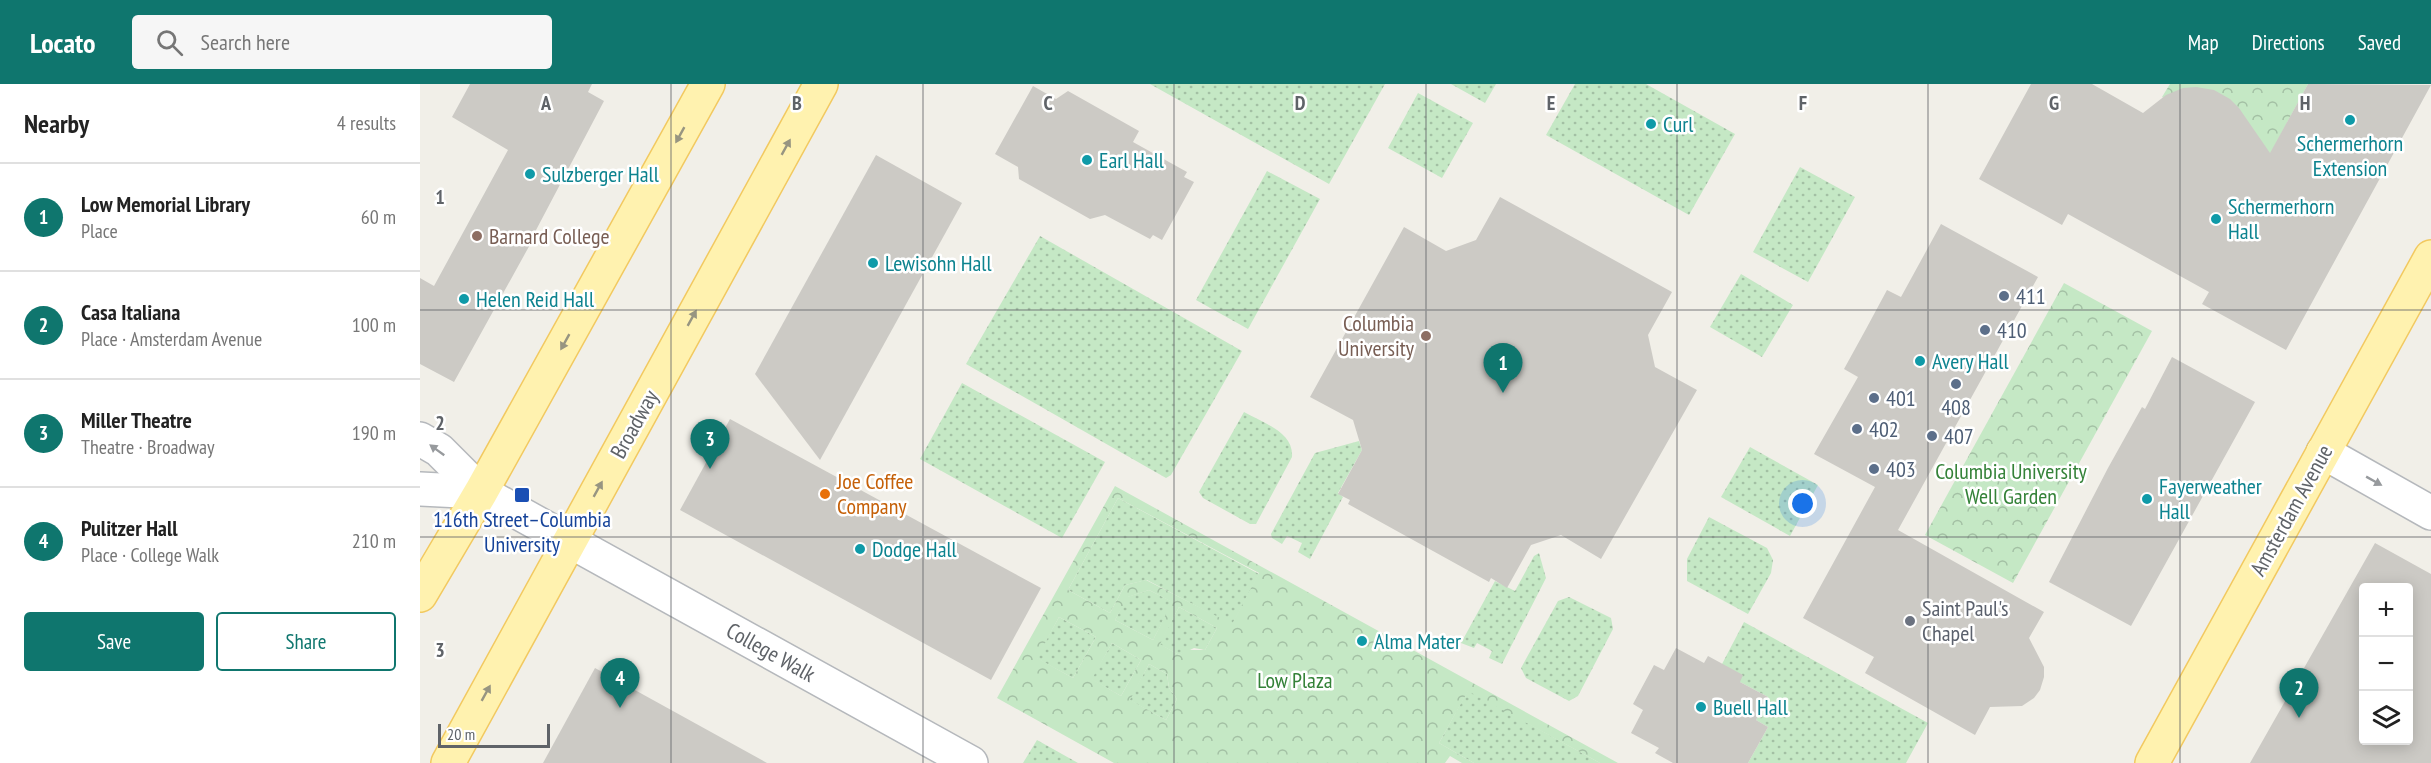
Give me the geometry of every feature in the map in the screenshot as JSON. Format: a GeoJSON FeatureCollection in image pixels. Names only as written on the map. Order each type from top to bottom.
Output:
{"type":"FeatureCollection","features":[{"type":"Feature","properties":{"kind":"main road"},"geometry":{"type":"LineString","coordinates":[[420,595],[482,492],[708,84]]}},
{"type":"Feature","properties":{"kind":"main road","name":"Broadway"},"geometry":{"type":"LineString","coordinates":[[448,763],[821,84]]}},
{"type":"Feature","properties":{"kind":"main road","name":"Amsterdam Avenue"},"geometry":{"type":"LineString","coordinates":[[2152,763],[2431,257]]}},
{"type":"Feature","properties":{"kind":"street"},"geometry":{"type":"LineString","coordinates":[[420,439],[439,450],[482,492]]}},
{"type":"Feature","properties":{"kind":"street"},"geometry":{"type":"LineString","coordinates":[[2323,452],[2431,513]]}},
{"type":"Feature","properties":{"kind":"street"},"geometry":{"type":"LineString","coordinates":[[420,489],[482,492]]}},
{"type":"Feature","properties":{"kind":"street","name":"College Walk"},"geometry":{"type":"LineString","coordinates":[[482,492],[972,763]]}},
{"type":"Feature","properties":{"kind":"green space"},"geometry":{"type":"Polygon","coordinates":[[[1150,84],[1385,84],[1329,184],[1150,84]]]}},
{"type":"Feature","properties":{"kind":"green space"},"geometry":{"type":"Polygon","coordinates":[[[1451,84],[1496,84],[1485,103],[1451,84]]]}},
{"type":"Feature","properties":{"kind":"green space"},"geometry":{"type":"Polygon","coordinates":[[[1575,84],[1646,84],[1735,134],[1689,215],[1546,135],[1575,84]]]}},
{"type":"Feature","properties":{"kind":"green space"},"geometry":{"type":"Polygon","coordinates":[[[2170,84],[2308,84],[2269,156],[2162,97],[2170,84]]]}},
{"type":"Feature","properties":{"kind":"green space"},"geometry":{"type":"Polygon","coordinates":[[[1418,93],[1473,123],[1442,178],[1388,148],[1418,93]]]}},
{"type":"Feature","properties":{"kind":"green space"},"geometry":{"type":"Polygon","coordinates":[[[1800,167],[1855,197],[1808,282],[1753,252],[1800,167]]]}},
{"type":"Feature","properties":{"kind":"green space"},"geometry":{"type":"Polygon","coordinates":[[[1267,171],[1320,199],[1248,329],[1196,300],[1267,171]]]}},
{"type":"Feature","properties":{"kind":"green space"},"geometry":{"type":"Polygon","coordinates":[[[1040,236],[1242,351],[1171,475],[1166,478],[966,364],[1040,236]]]}},
{"type":"Feature","properties":{"kind":"green space"},"geometry":{"type":"Polygon","coordinates":[[[1741,274],[1793,305],[1762,357],[1710,327],[1741,274]]]}},
{"type":"Feature","properties":{"kind":"green space","name":"Columbia University Well Garden"},"geometry":{"type":"Polygon","coordinates":[[[2064,283],[2152,331],[2013,583],[1925,535],[2064,283]]]}},
{"type":"Feature","properties":{"kind":"green space"},"geometry":{"type":"Polygon","coordinates":[[[962,383],[1105,462],[1062,538],[920,459],[962,383]]]}},
{"type":"Feature","properties":{"kind":"green space"},"geometry":{"type":"Polygon","coordinates":[[[1244,412],[1268,424],[1283,435],[1291,448],[1292,457],[1256,524],[1250,524],[1203,498],[1199,492],[1244,412]]]}},
{"type":"Feature","properties":{"kind":"green space"},"geometry":{"type":"Polygon","coordinates":[[[1359,441],[1362,450],[1338,493],[1343,497],[1310,559],[1298,552],[1302,543],[1287,536],[1282,544],[1272,538],[1271,534],[1315,453],[1359,441]]]}},
{"type":"Feature","properties":{"kind":"green space"},"geometry":{"type":"Polygon","coordinates":[[[1750,447],[1818,485],[1790,536],[1721,497],[1750,447]]]}},
{"type":"Feature","properties":{"kind":"green space","name":"Low Plaza"},"geometry":{"type":"Polygon","coordinates":[[[1115,486],[1618,763],[1600,763],[1468,691],[1439,743],[1474,763],[1462,763],[1450,756],[1445,763],[1114,763],[997,698],[1115,486]],[[1118,498],[1068,590],[1110,613],[1125,585],[1146,580],[1232,624],[1259,573],[1118,498]],[[1149,590],[1128,597],[1115,620],[1153,640],[1172,602],[1149,590]],[[1179,607],[1160,644],[1179,655],[1187,650],[1205,650],[1217,628],[1179,607]],[[1059,617],[1037,658],[1073,678],[1096,637],[1059,617]],[[1112,643],[1092,679],[1121,696],[1141,660],[1112,643]],[[1149,664],[1130,700],[1166,720],[1177,699],[1169,688],[1167,674],[1149,664]]]}},
{"type":"Feature","properties":{"kind":"green space"},"geometry":{"type":"Polygon","coordinates":[[[1118,498],[1259,574],[1232,625],[1147,580],[1125,585],[1110,613],[1068,590],[1118,498]]]}},
{"type":"Feature","properties":{"kind":"green space"},"geometry":{"type":"Polygon","coordinates":[[[1709,517],[1767,548],[1773,560],[1771,573],[1748,614],[1687,581],[1687,559],[1709,517]]]}},
{"type":"Feature","properties":{"kind":"green space"},"geometry":{"type":"Polygon","coordinates":[[[1539,553],[1546,578],[1502,664],[1489,658],[1492,651],[1477,643],[1474,648],[1461,643],[1495,581],[1515,591],[1534,556],[1539,553]]]}},
{"type":"Feature","properties":{"kind":"green space"},"geometry":{"type":"Polygon","coordinates":[[[1149,590],[1173,602],[1153,640],[1115,620],[1127,597],[1149,590]]]}},
{"type":"Feature","properties":{"kind":"green space"},"geometry":{"type":"Polygon","coordinates":[[[1569,597],[1611,618],[1613,629],[1578,696],[1569,701],[1526,678],[1521,668],[1558,601],[1569,597]]]}},
{"type":"Feature","properties":{"kind":"green space"},"geometry":{"type":"Polygon","coordinates":[[[1179,607],[1217,628],[1205,650],[1194,648],[1179,655],[1159,644],[1179,607]]]}},
{"type":"Feature","properties":{"kind":"green space"},"geometry":{"type":"Polygon","coordinates":[[[1059,617],[1096,637],[1073,678],[1036,658],[1059,617]]]}},
{"type":"Feature","properties":{"kind":"green space"},"geometry":{"type":"Polygon","coordinates":[[[1744,622],[1928,723],[1906,763],[1748,763],[1768,727],[1756,720],[1768,697],[1740,682],[1722,664],[1744,622]]]}},
{"type":"Feature","properties":{"kind":"green space"},"geometry":{"type":"Polygon","coordinates":[[[1112,643],[1141,660],[1121,696],[1091,679],[1112,643]]]}},
{"type":"Feature","properties":{"kind":"green space"},"geometry":{"type":"Polygon","coordinates":[[[1149,664],[1167,674],[1169,688],[1177,699],[1166,720],[1129,700],[1149,664]]]}},
{"type":"Feature","properties":{"kind":"green space"},"geometry":{"type":"Polygon","coordinates":[[[1468,690],[1600,763],[1474,763],[1439,743],[1468,690]]]}},
{"type":"Feature","properties":{"kind":"green space"},"geometry":{"type":"Polygon","coordinates":[[[1037,740],[1078,763],[1023,763],[1037,740]]]}},
{"type":"Feature","properties":{"kind":"building","name":"Barnard College"},"geometry":{"type":"Polygon","coordinates":[[[470,84],[592,84],[588,92],[604,101],[535,232],[537,232],[454,382],[420,364],[420,278],[434,286],[508,150],[452,117],[470,84]]]}},
{"type":"Feature","properties":{"kind":"building","name":"Schermerhorn Hall"},"geometry":{"type":"Polygon","coordinates":[[[2031,84],[2092,84],[2143,113],[2166,95],[2183,88],[2196,87],[2214,90],[2230,99],[2239,108],[2270,153],[2308,84],[2431,85],[2286,350],[2202,304],[2209,292],[2068,214],[2062,225],[1979,179],[2031,84]]]}},
{"type":"Feature","properties":{"kind":"building","name":"Earl Hall"},"geometry":{"type":"Polygon","coordinates":[[[1033,86],[1056,99],[1068,91],[1139,131],[1133,142],[1187,172],[1184,177],[1194,182],[1162,240],[1153,235],[1150,239],[1105,215],[1090,219],[1019,179],[1018,167],[995,154],[1033,86]]]}},
{"type":"Feature","properties":{"kind":"building","name":"Lewisohn Hall"},"geometry":{"type":"Polygon","coordinates":[[[876,155],[962,203],[820,460],[755,374],[876,155]]]}},
{"type":"Feature","properties":{"kind":"building"},"geometry":{"type":"Polygon","coordinates":[[[1500,197],[1672,292],[1648,335],[1655,367],[1697,390],[1601,559],[1561,535],[1531,545],[1507,588],[1491,578],[1489,582],[1348,504],[1350,500],[1338,494],[1362,450],[1353,420],[1310,397],[1404,227],[1446,251],[1476,240],[1500,197]]]}},
{"type":"Feature","properties":{"kind":"building"},"geometry":{"type":"Polygon","coordinates":[[[1941,224],[2038,277],[1898,530],[2044,612],[2029,638],[2044,667],[2040,690],[2034,698],[2022,706],[1990,707],[1975,735],[1865,673],[1874,657],[1803,618],[1875,487],[1814,454],[1858,377],[1844,369],[1887,290],[1901,297],[1941,224]]]}},
{"type":"Feature","properties":{"kind":"building","name":"Fayerweather Hall"},"geometry":{"type":"Polygon","coordinates":[[[2172,357],[2255,402],[2131,626],[2049,582],[2108,468],[2142,407],[2145,409],[2172,357]]]}},
{"type":"Feature","properties":{"kind":"building","name":"Dodge Hall"},"geometry":{"type":"Polygon","coordinates":[[[730,419],[1041,588],[991,680],[680,510],[730,419]]]}},
{"type":"Feature","properties":{"kind":"building"},"geometry":{"type":"Polygon","coordinates":[[[2375,543],[2431,574],[2431,763],[2250,763],[2375,543]]]}},
{"type":"Feature","properties":{"kind":"building","name":"Buell Hall"},"geometry":{"type":"Polygon","coordinates":[[[1676,648],[1704,663],[1708,656],[1743,675],[1740,682],[1768,697],[1756,720],[1768,727],[1748,763],[1673,763],[1655,753],[1659,748],[1631,733],[1643,710],[1633,704],[1654,665],[1664,670],[1676,648]]]}},
{"type":"Feature","properties":{"kind":"building"},"geometry":{"type":"Polygon","coordinates":[[[595,668],[767,763],[543,763],[595,668]]]}},
{"type":"Feature","properties":{"kind":"place","name":"Schermerhorn Extension"},"geometry":{"type":"Point","coordinates":[2350,120]}},
{"type":"Feature","properties":{"kind":"place","name":"Curl"},"geometry":{"type":"Point","coordinates":[1651,124]}},
{"type":"Feature","properties":{"kind":"place","name":"Earl Hall"},"geometry":{"type":"Point","coordinates":[1087,160]}},
{"type":"Feature","properties":{"kind":"place","name":"Sulzberger Hall"},"geometry":{"type":"Point","coordinates":[530,174]}},
{"type":"Feature","properties":{"kind":"place","name":"Schermerhorn Hall"},"geometry":{"type":"Point","coordinates":[2216,219]}},
{"type":"Feature","properties":{"kind":"place","name":"Barnard College"},"geometry":{"type":"Point","coordinates":[477,236]}},
{"type":"Feature","properties":{"kind":"place","name":"Lewisohn Hall"},"geometry":{"type":"Point","coordinates":[873,263]}},
{"type":"Feature","properties":{"kind":"place","name":"411"},"geometry":{"type":"Point","coordinates":[2004,296]}},
{"type":"Feature","properties":{"kind":"place","name":"Helen Reid Hall"},"geometry":{"type":"Point","coordinates":[464,299]}},
{"type":"Feature","properties":{"kind":"place","name":"410"},"geometry":{"type":"Point","coordinates":[1985,330]}},
{"type":"Feature","properties":{"kind":"place","name":"Columbia University"},"geometry":{"type":"Point","coordinates":[1426,336]}},
{"type":"Feature","properties":{"kind":"place","name":"Avery Hall"},"geometry":{"type":"Point","coordinates":[1920,361]}},
{"type":"Feature","properties":{"kind":"place","name":"408"},"geometry":{"type":"Point","coordinates":[1956,384]}},
{"type":"Feature","properties":{"kind":"place","name":"Low Memorial Library"},"geometry":{"type":"Point","coordinates":[1503,393]}},
{"type":"Feature","properties":{"kind":"place","name":"401"},"geometry":{"type":"Point","coordinates":[1874,398]}},
{"type":"Feature","properties":{"kind":"place","name":"402"},"geometry":{"type":"Point","coordinates":[1857,429]}},
{"type":"Feature","properties":{"kind":"place","name":"407"},"geometry":{"type":"Point","coordinates":[1932,436]}},
{"type":"Feature","properties":{"kind":"place","name":"Miller Theatre"},"geometry":{"type":"Point","coordinates":[710,469]}},
{"type":"Feature","properties":{"kind":"place","name":"403"},"geometry":{"type":"Point","coordinates":[1874,469]}},
{"type":"Feature","properties":{"kind":"place","name":"Joe Coffee Company"},"geometry":{"type":"Point","coordinates":[825,494]}},
{"type":"Feature","properties":{"kind":"place","name":"116th Street–Columbia University"},"geometry":{"type":"Point","coordinates":[522,495]}},
{"type":"Feature","properties":{"kind":"place","name":"Fayerweather Hall"},"geometry":{"type":"Point","coordinates":[2147,499]}},
{"type":"Feature","properties":{"kind":"place","name":"Dodge Hall"},"geometry":{"type":"Point","coordinates":[860,549]}},
{"type":"Feature","properties":{"kind":"place","name":"Saint Paul's Chapel"},"geometry":{"type":"Point","coordinates":[1910,621]}},
{"type":"Feature","properties":{"kind":"place","name":"Alma Mater"},"geometry":{"type":"Point","coordinates":[1362,641]}},
{"type":"Feature","properties":{"kind":"place","name":"Buell Hall"},"geometry":{"type":"Point","coordinates":[1701,707]}},
{"type":"Feature","properties":{"kind":"place","name":"Pulitzer Hall"},"geometry":{"type":"Point","coordinates":[620,708]}},
{"type":"Feature","properties":{"kind":"place","name":"Casa Italiana"},"geometry":{"type":"Point","coordinates":[2299,718]}}]}
